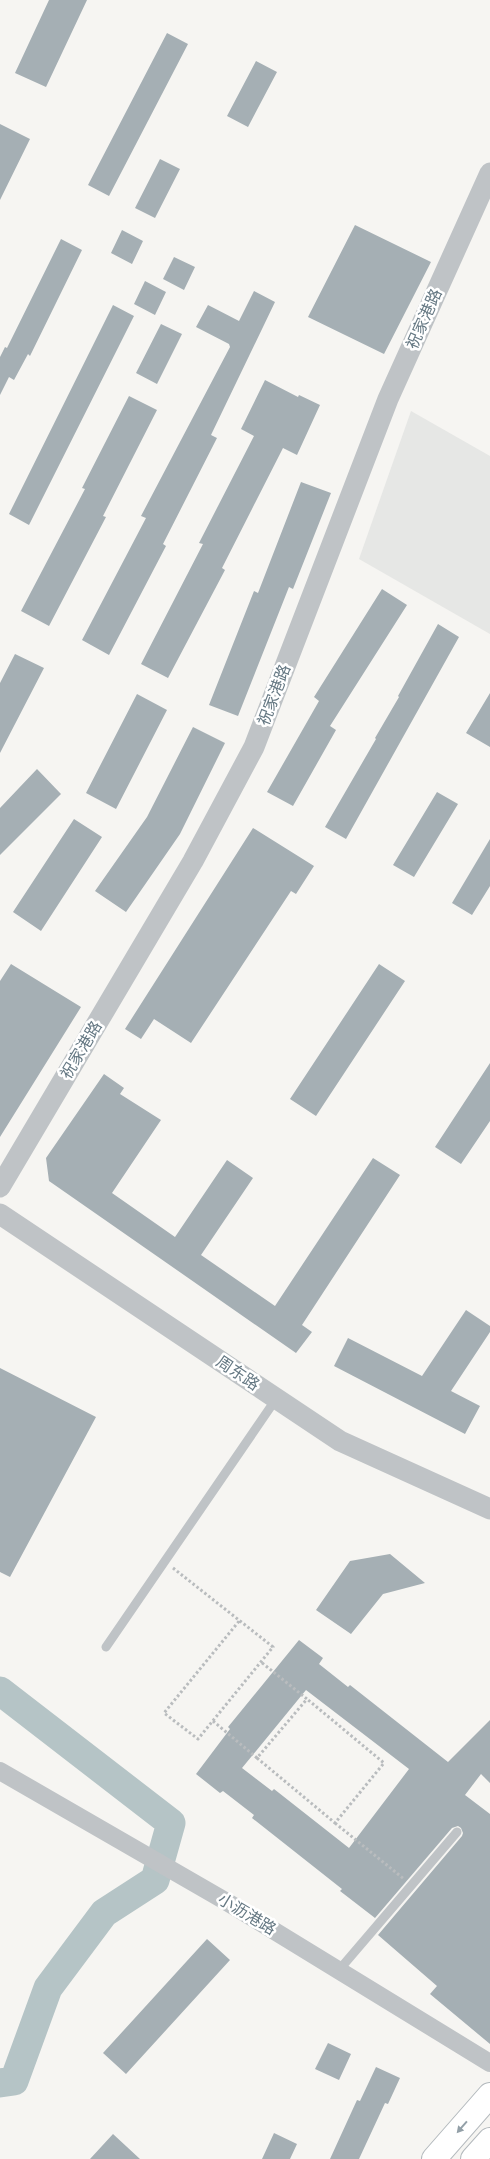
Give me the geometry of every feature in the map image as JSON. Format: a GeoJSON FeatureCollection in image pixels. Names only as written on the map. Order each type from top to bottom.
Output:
{"type":"FeatureCollection","features":[{"type":"Feature","properties":{"kind":"main road"},"geometry":{"type":"LineString","coordinates":[[434,2159],[490,2095]]}},
{"type":"Feature","properties":{"kind":"main road"},"geometry":{"type":"LineString","coordinates":[[473,2159],[490,2140]]}},
{"type":"Feature","properties":{"kind":"street","name":"祝家港路"},"geometry":{"type":"LineString","coordinates":[[0,1187],[193,861],[254,747],[388,399],[490,174]]}},
{"type":"Feature","properties":{"kind":"street","name":"周东路"},"geometry":{"type":"LineString","coordinates":[[0,1214],[340,1441],[490,1509]]}},
{"type":"Feature","properties":{"kind":"street","name":"小沥港路"},"geometry":{"type":"LineString","coordinates":[[0,1771],[227,1902],[490,2063]]}},
{"type":"Feature","properties":{"kind":"lane"},"geometry":{"type":"LineString","coordinates":[[106,1647],[276,1398]]}},
{"type":"Feature","properties":{"kind":"lane"},"geometry":{"type":"LineString","coordinates":[[339,1970],[457,1832]]}},
{"type":"Feature","properties":{"kind":"path"},"geometry":{"type":"LineString","coordinates":[[165,1561],[240,1620],[273,1647],[198,1739],[164,1713],[240,1620]]}},
{"type":"Feature","properties":{"kind":"path"},"geometry":{"type":"LineString","coordinates":[[261,1662],[384,1763],[334,1823]]}},
{"type":"Feature","properties":{"kind":"path"},"geometry":{"type":"LineString","coordinates":[[257,1758],[307,1698]]}},
{"type":"Feature","properties":{"kind":"path"},"geometry":{"type":"LineString","coordinates":[[213,1721],[334,1823],[412,1885]]}},
{"type":"Feature","properties":{"kind":"shaded area"},"geometry":{"type":"Polygon","coordinates":[[[411,411],[490,456],[490,634],[359,559],[411,411]]]}},
{"type":"Feature","properties":{"kind":"building"},"geometry":{"type":"Polygon","coordinates":[[[49,0],[87,0],[46,87],[15,73],[49,0]]]}},
{"type":"Feature","properties":{"kind":"building"},"geometry":{"type":"Polygon","coordinates":[[[167,33],[188,44],[109,196],[88,185],[167,33]]]}},
{"type":"Feature","properties":{"kind":"building"},"geometry":{"type":"Polygon","coordinates":[[[256,61],[277,72],[248,127],[227,116],[256,61]]]}},
{"type":"Feature","properties":{"kind":"building"},"geometry":{"type":"Polygon","coordinates":[[[0,124],[30,139],[0,200],[0,124]]]}},
{"type":"Feature","properties":{"kind":"building"},"geometry":{"type":"Polygon","coordinates":[[[160,159],[180,169],[155,218],[135,208],[160,159]]]}},
{"type":"Feature","properties":{"kind":"building"},"geometry":{"type":"Polygon","coordinates":[[[355,225],[431,262],[384,354],[308,317],[355,225]]]}},
{"type":"Feature","properties":{"kind":"building"},"geometry":{"type":"Polygon","coordinates":[[[122,230],[143,241],[132,264],[111,253],[122,230]]]}},
{"type":"Feature","properties":{"kind":"building"},"geometry":{"type":"Polygon","coordinates":[[[61,239],[82,250],[30,356],[28,354],[14,380],[9,377],[0,395],[0,357],[5,347],[7,348],[61,239]]]}},
{"type":"Feature","properties":{"kind":"building"},"geometry":{"type":"Polygon","coordinates":[[[174,257],[195,267],[184,290],[163,279],[174,257]]]}},
{"type":"Feature","properties":{"kind":"building"},"geometry":{"type":"Polygon","coordinates":[[[145,281],[166,292],[155,315],[134,304],[145,281]]]}},
{"type":"Feature","properties":{"kind":"building"},"geometry":{"type":"Polygon","coordinates":[[[254,291],[275,302],[211,435],[217,438],[163,544],[166,546],[109,655],[82,640],[146,518],[141,516],[230,347],[229,344],[196,327],[208,305],[239,321],[254,291]]]}},
{"type":"Feature","properties":{"kind":"building"},"geometry":{"type":"Polygon","coordinates":[[[113,305],[134,316],[29,525],[9,514],[113,305]]]}},
{"type":"Feature","properties":{"kind":"building"},"geometry":{"type":"Polygon","coordinates":[[[161,324],[182,334],[157,384],[136,373],[161,324]]]}},
{"type":"Feature","properties":{"kind":"building"},"geometry":{"type":"Polygon","coordinates":[[[265,380],[298,397],[299,395],[320,405],[297,455],[283,448],[222,568],[225,570],[168,678],[141,664],[203,544],[199,543],[254,436],[241,429],[265,380]]]}},
{"type":"Feature","properties":{"kind":"building"},"geometry":{"type":"Polygon","coordinates":[[[129,396],[157,410],[103,516],[106,517],[49,626],[21,611],[85,489],[82,488],[129,396]]]}},
{"type":"Feature","properties":{"kind":"building"},"geometry":{"type":"Polygon","coordinates":[[[301,482],[331,493],[293,589],[289,587],[238,716],[209,705],[254,591],[258,593],[301,482]]]}},
{"type":"Feature","properties":{"kind":"building"},"geometry":{"type":"Polygon","coordinates":[[[382,589],[407,605],[330,726],[336,730],[293,806],[267,792],[319,701],[314,697],[382,589]]]}},
{"type":"Feature","properties":{"kind":"building"},"geometry":{"type":"Polygon","coordinates":[[[438,624],[459,637],[346,839],[325,827],[376,739],[438,624]]]}},
{"type":"Feature","properties":{"kind":"building"},"geometry":{"type":"Polygon","coordinates":[[[15,654],[44,668],[0,753],[0,683],[15,654]]]}},
{"type":"Feature","properties":{"kind":"building"},"geometry":{"type":"Polygon","coordinates":[[[490,693],[490,747],[466,733],[490,693]]]}},
{"type":"Feature","properties":{"kind":"building"},"geometry":{"type":"Polygon","coordinates":[[[137,694],[167,710],[116,809],[86,793],[137,694]]]}},
{"type":"Feature","properties":{"kind":"building"},"geometry":{"type":"Polygon","coordinates":[[[193,727],[225,743],[180,834],[126,912],[95,891],[147,817],[193,727]]]}},
{"type":"Feature","properties":{"kind":"building"},"geometry":{"type":"Polygon","coordinates":[[[37,769],[61,794],[0,855],[0,808],[37,769]]]}},
{"type":"Feature","properties":{"kind":"building"},"geometry":{"type":"Polygon","coordinates":[[[437,792],[458,804],[414,877],[393,865],[437,792]]]}},
{"type":"Feature","properties":{"kind":"building"},"geometry":{"type":"Polygon","coordinates":[[[74,819],[102,837],[41,931],[13,912],[74,819]]]}},
{"type":"Feature","properties":{"kind":"building"},"geometry":{"type":"Polygon","coordinates":[[[253,828],[314,866],[296,894],[291,891],[191,1043],[154,1019],[141,1039],[125,1029],[253,828]]]}},
{"type":"Feature","properties":{"kind":"building"},"geometry":{"type":"Polygon","coordinates":[[[490,839],[490,886],[472,915],[452,903],[490,839]]]}},
{"type":"Feature","properties":{"kind":"building"},"geometry":{"type":"Polygon","coordinates":[[[11,964],[81,1007],[0,1137],[0,981],[11,964]]]}},
{"type":"Feature","properties":{"kind":"building"},"geometry":{"type":"Polygon","coordinates":[[[379,964],[405,981],[316,1116],[290,1099],[379,964]]]}},
{"type":"Feature","properties":{"kind":"building"},"geometry":{"type":"Polygon","coordinates":[[[490,1063],[490,1121],[461,1164],[435,1147],[490,1063]]]}},
{"type":"Feature","properties":{"kind":"building"},"geometry":{"type":"Polygon","coordinates":[[[104,1074],[124,1088],[120,1094],[161,1120],[112,1193],[175,1237],[227,1160],[253,1178],[201,1255],[275,1306],[373,1158],[400,1175],[302,1325],[312,1332],[296,1353],[49,1181],[46,1158],[104,1074]]]}},
{"type":"Feature","properties":{"kind":"building"},"geometry":{"type":"Polygon","coordinates":[[[466,1310],[490,1326],[490,1332],[451,1391],[480,1406],[465,1434],[334,1366],[348,1338],[422,1376],[466,1310]]]}},
{"type":"Feature","properties":{"kind":"building"},"geometry":{"type":"Polygon","coordinates":[[[0,1368],[96,1417],[10,1577],[0,1572],[0,1368]]]}},
{"type":"Feature","properties":{"kind":"building"},"geometry":{"type":"Polygon","coordinates":[[[390,1554],[425,1583],[383,1594],[351,1634],[316,1610],[350,1561],[390,1554]]]}},
{"type":"Feature","properties":{"kind":"building"},"geometry":{"type":"Polygon","coordinates":[[[299,1640],[323,1658],[319,1664],[348,1687],[350,1685],[448,1762],[490,1720],[490,1783],[481,1774],[465,1795],[490,1814],[490,2044],[430,1994],[437,1986],[378,1935],[462,1836],[461,1828],[458,1826],[452,1828],[375,1918],[340,1891],[342,1889],[252,1818],[254,1815],[223,1791],[220,1793],[196,1774],[230,1729],[228,1727],[299,1640]],[[306,1690],[242,1768],[272,1791],[274,1789],[349,1848],[409,1769],[306,1690]]]}},
{"type":"Feature","properties":{"kind":"building"},"geometry":{"type":"Polygon","coordinates":[[[207,1939],[230,1960],[126,2074],[103,2053],[207,1939]]]}},
{"type":"Feature","properties":{"kind":"building"},"geometry":{"type":"Polygon","coordinates":[[[328,2043],[351,2054],[339,2080],[315,2069],[328,2043]]]}},
{"type":"Feature","properties":{"kind":"building"},"geometry":{"type":"Polygon","coordinates":[[[376,2067],[400,2078],[388,2104],[385,2103],[359,2159],[330,2159],[357,2100],[360,2101],[376,2067]]]}},
{"type":"Feature","properties":{"kind":"building"},"geometry":{"type":"Polygon","coordinates":[[[274,2133],[297,2144],[290,2159],[262,2159],[274,2133]]]}},
{"type":"Feature","properties":{"kind":"building"},"geometry":{"type":"Polygon","coordinates":[[[113,2134],[140,2159],[90,2159],[113,2134]]]}},
{"type":"Feature","properties":{"kind":"waterway"},"geometry":{"type":"LineString","coordinates":[[0,1691],[171,1823],[155,1880],[104,1913],[48,1988],[14,2081],[0,2083]]}}]}
